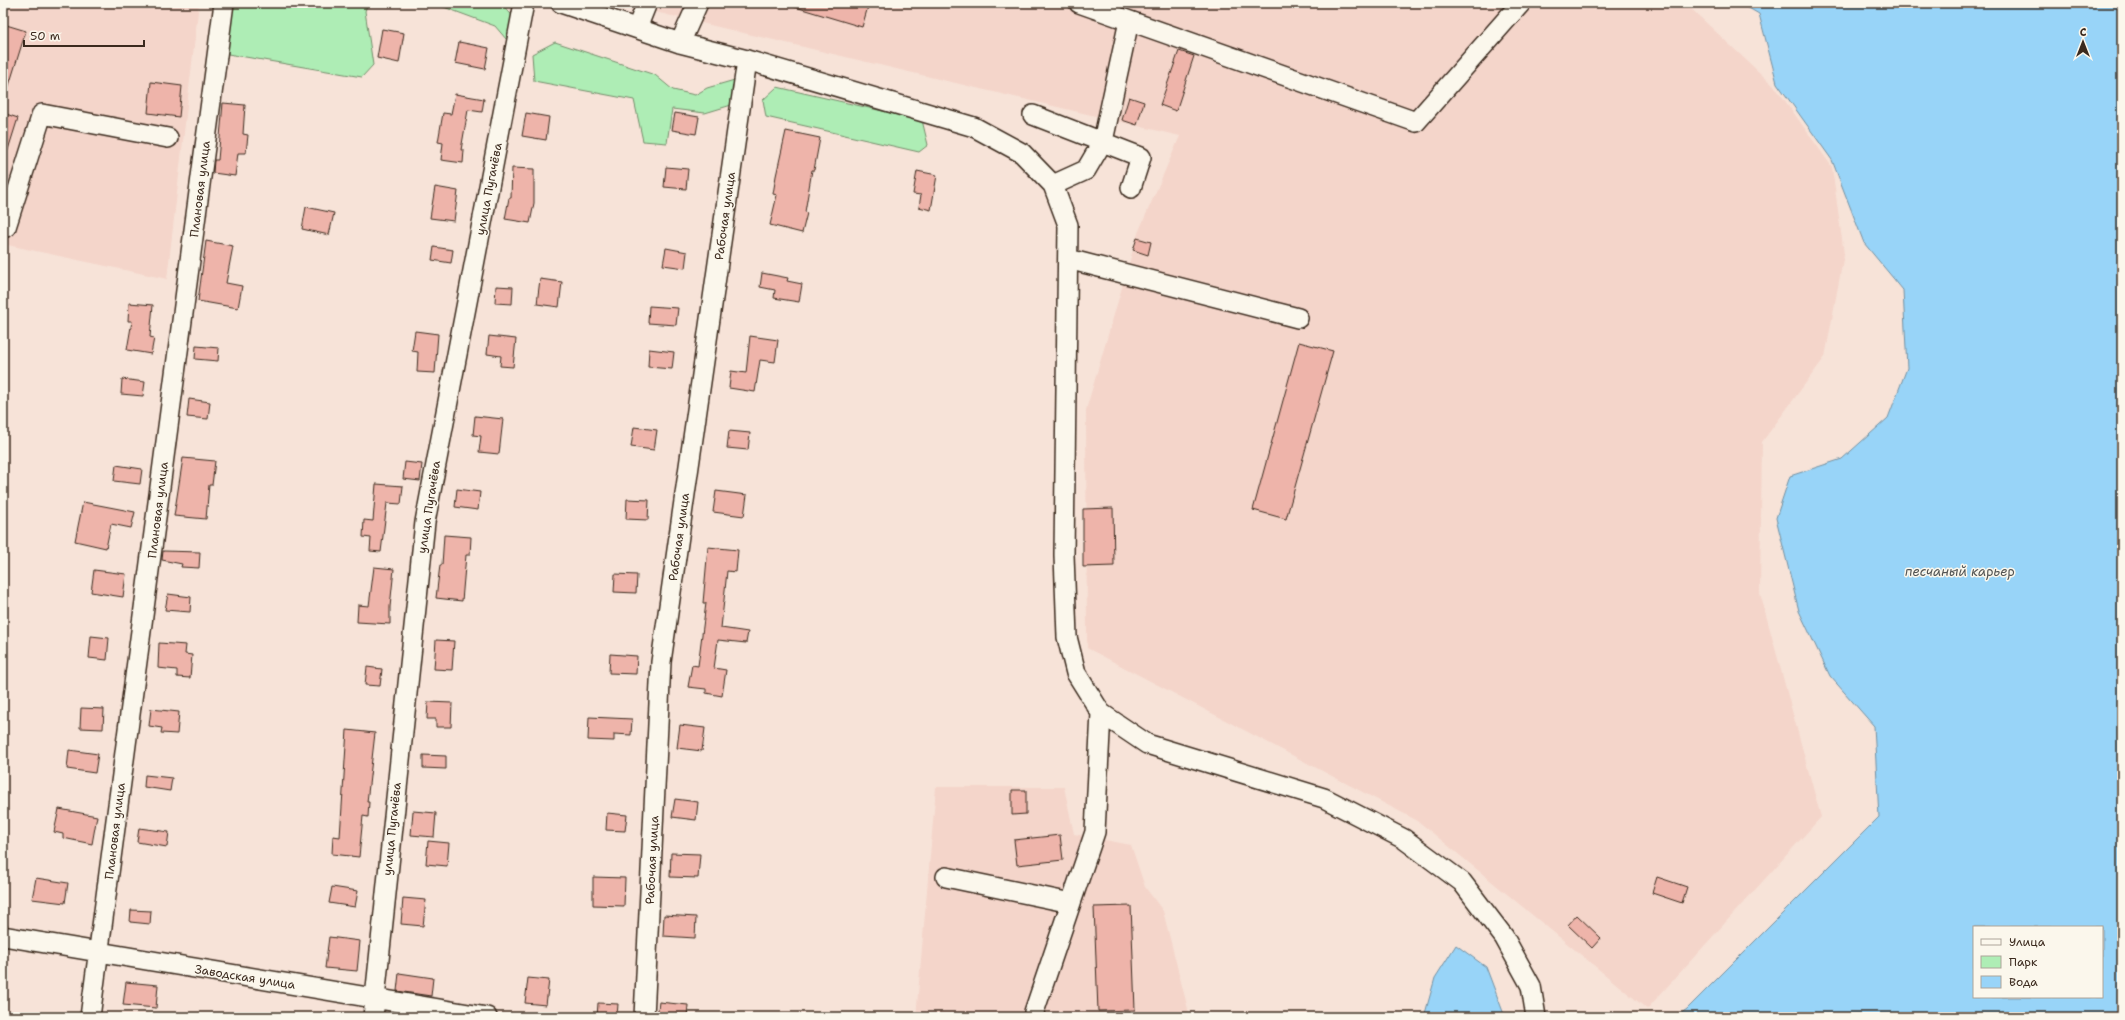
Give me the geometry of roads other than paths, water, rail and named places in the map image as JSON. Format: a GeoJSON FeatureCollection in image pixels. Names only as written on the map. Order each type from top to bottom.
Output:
{"type":"FeatureCollection","features":[{"type":"Feature","properties":{"kind":"street","name":"Плановая улица"},"geometry":{"type":"LineString","coordinates":[[90,1017],[100,953],[224,3]]}},
{"type":"Feature","properties":{"kind":"street","name":"улица Пугачёва"},"geometry":{"type":"LineString","coordinates":[[374,1008],[425,522],[524,3]]}},
{"type":"Feature","properties":{"kind":"street"},"geometry":{"type":"LineString","coordinates":[[561,3],[680,43],[747,60],[974,127],[1022,153],[1053,185],[1068,225],[1064,555],[1067,637],[1076,673],[1102,713],[1147,744],[1324,798],[1404,839],[1462,882],[1504,937],[1531,986],[1536,1017]]}},
{"type":"Feature","properties":{"kind":"street"},"geometry":{"type":"LineString","coordinates":[[637,28],[646,3]]}},
{"type":"Feature","properties":{"kind":"street"},"geometry":{"type":"LineString","coordinates":[[680,43],[698,3]]}},
{"type":"Feature","properties":{"kind":"street"},"geometry":{"type":"LineString","coordinates":[[1079,3],[1416,122],[1521,3]]}},
{"type":"Feature","properties":{"kind":"street"},"geometry":{"type":"LineString","coordinates":[[1053,185],[1086,170],[1103,141],[1129,21]]}},
{"type":"Feature","properties":{"kind":"street","name":"Рабочая улица"},"geometry":{"type":"LineString","coordinates":[[644,1017],[661,662],[747,60]]}},
{"type":"Feature","properties":{"kind":"street"},"geometry":{"type":"LineString","coordinates":[[3,226],[6,226],[42,114],[168,138]]}},
{"type":"Feature","properties":{"kind":"street"},"geometry":{"type":"LineString","coordinates":[[1033,115],[1141,157],[1131,188]]}},
{"type":"Feature","properties":{"kind":"street"},"geometry":{"type":"LineString","coordinates":[[1068,259],[1298,318]]}},
{"type":"Feature","properties":{"kind":"street"},"geometry":{"type":"LineString","coordinates":[[1034,1012],[1095,832],[1102,713]]}},
{"type":"Feature","properties":{"kind":"street"},"geometry":{"type":"LineString","coordinates":[[946,877],[1071,903]]}},
{"type":"Feature","properties":{"kind":"street","name":"Заводская улица"},"geometry":{"type":"LineString","coordinates":[[3,936],[100,953],[374,1008],[487,1017]]}},
{"type":"Feature","properties":{"kind":"water","name":"песчаный карьер"},"geometry":{"type":"Polygon","coordinates":[[[1740,3],[2122,3],[2122,1017],[1676,1017],[1687,1009],[1879,817],[1874,726],[1830,676],[1799,611],[1776,518],[1790,476],[1842,459],[1888,418],[1907,368],[1903,290],[1864,243],[1832,160],[1777,83],[1759,14],[1740,3]]]}},
{"type":"Feature","properties":{"kind":"water"},"geometry":{"type":"Polygon","coordinates":[[[1456,945],[1486,967],[1505,1017],[1424,1017],[1435,978],[1456,945]]]}}]}
